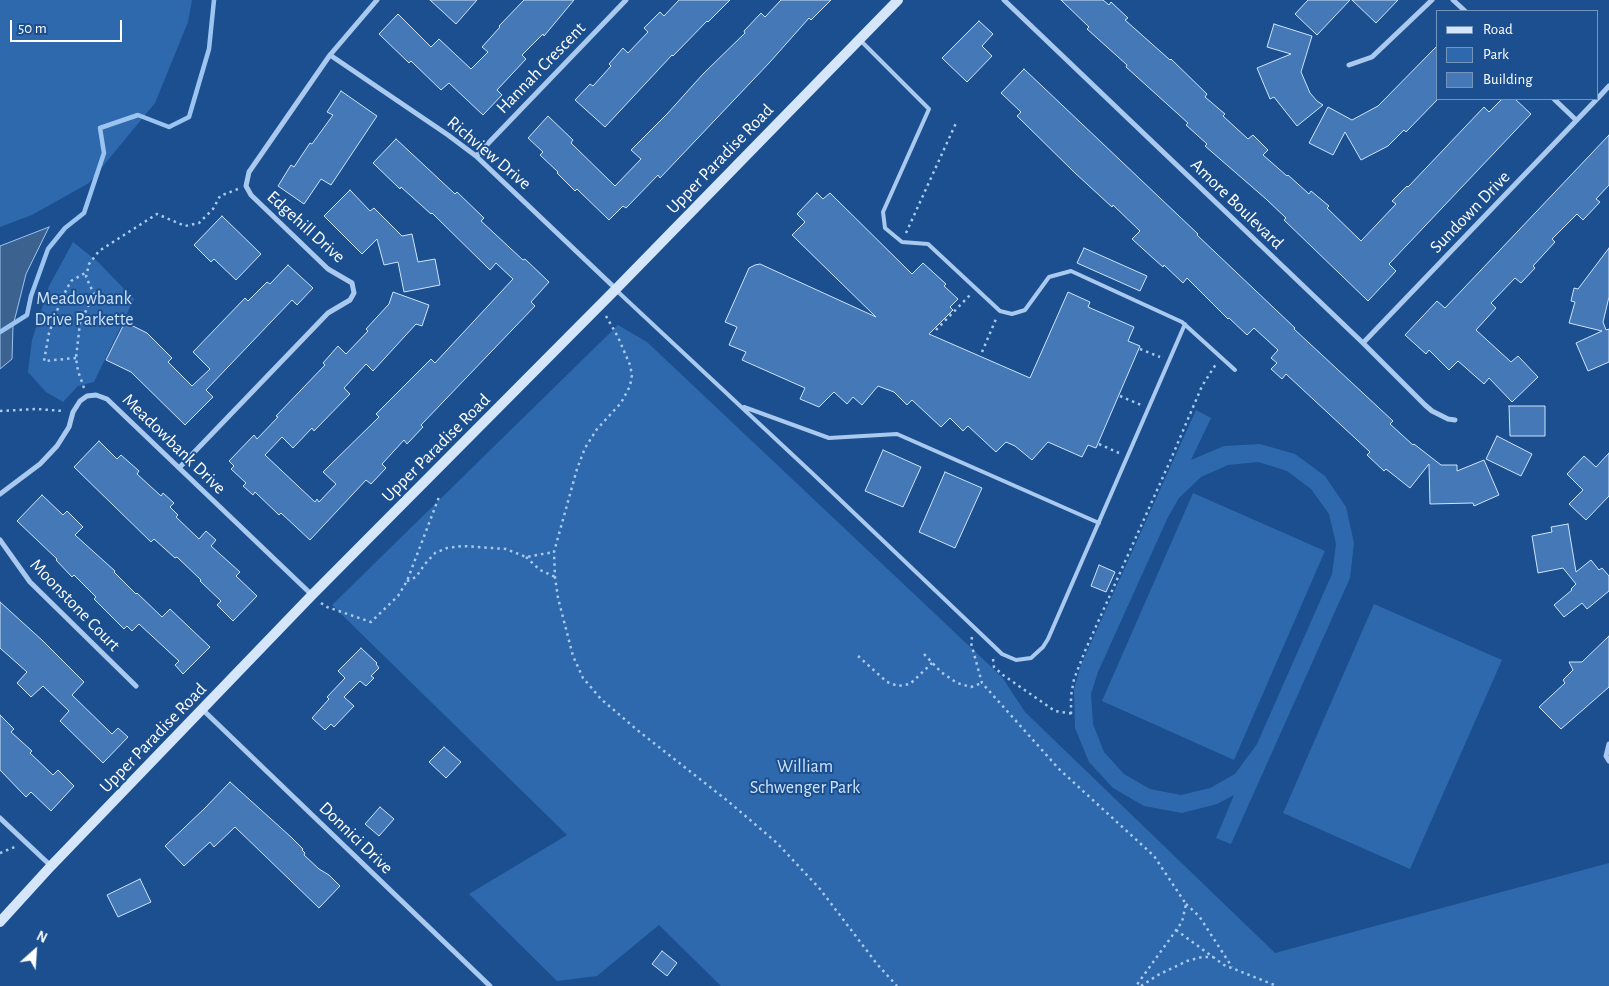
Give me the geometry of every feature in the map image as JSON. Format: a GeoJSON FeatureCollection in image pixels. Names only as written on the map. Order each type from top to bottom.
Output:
{"type":"FeatureCollection","features":[{"type":"Feature","properties":{"kind":"main road","name":"Upper Paradise Road"},"geometry":{"type":"LineString","coordinates":[[0,922],[50,866],[204,710],[312,595],[599,307],[898,0]]}},
{"type":"Feature","properties":{"kind":"street","name":"Edgehill Drive"},"geometry":{"type":"LineString","coordinates":[[179,468],[328,313],[350,300],[354,293],[352,283],[328,269],[251,195],[246,186],[249,172],[330,54],[377,0]]}},
{"type":"Feature","properties":{"kind":"street","name":"Hannah Crescent"},"geometry":{"type":"LineString","coordinates":[[476,156],[626,0]]}},
{"type":"Feature","properties":{"kind":"street","name":"Amore Boulevard"},"geometry":{"type":"LineString","coordinates":[[1004,0],[1363,343],[1425,405],[1448,419],[1456,420]]}},
{"type":"Feature","properties":{"kind":"street"},"geometry":{"type":"LineString","coordinates":[[1349,65],[1372,57],[1432,0]]}},
{"type":"Feature","properties":{"kind":"street"},"geometry":{"type":"LineString","coordinates":[[1453,0],[1464,10]]}},
{"type":"Feature","properties":{"kind":"street","name":"Richview Drive"},"geometry":{"type":"LineString","coordinates":[[330,54],[476,156],[616,289]]}},
{"type":"Feature","properties":{"kind":"street","name":"Sundown Drive"},"geometry":{"type":"LineString","coordinates":[[1599,96],[1609,86]]}},
{"type":"Feature","properties":{"kind":"street"},"geometry":{"type":"LineString","coordinates":[[1555,100],[1576,120]]}},
{"type":"Feature","properties":{"kind":"street","name":"Sundown Drive"},"geometry":{"type":"LineString","coordinates":[[1363,343],[1595,100]]}},
{"type":"Feature","properties":{"kind":"street","name":"Meadowbank Drive"},"geometry":{"type":"LineString","coordinates":[[87,396],[96,395],[107,399],[312,595]]}},
{"type":"Feature","properties":{"kind":"street"},"geometry":{"type":"LineString","coordinates":[[0,494],[40,464],[57,446],[69,427],[73,412],[80,401],[87,396]]}},
{"type":"Feature","properties":{"kind":"street","name":"Moonstone Court"},"geometry":{"type":"LineString","coordinates":[[0,540],[30,582],[136,686]]}},
{"type":"Feature","properties":{"kind":"street","name":"Donnici Drive"},"geometry":{"type":"LineString","coordinates":[[204,710],[490,986]]}},
{"type":"Feature","properties":{"kind":"street"},"geometry":{"type":"LineString","coordinates":[[1608,746],[1606,756],[1609,761]]}},
{"type":"Feature","properties":{"kind":"street"},"geometry":{"type":"LineString","coordinates":[[0,818],[50,866]]}},
{"type":"Feature","properties":{"kind":"lane"},"geometry":{"type":"LineString","coordinates":[[859,39],[929,109],[883,212],[885,228],[902,242],[928,244],[1000,311],[1012,314],[1025,310],[1050,277],[1071,271],[1185,324],[1235,370]]}},
{"type":"Feature","properties":{"kind":"lane"},"geometry":{"type":"LineString","coordinates":[[616,289],[996,648],[1008,658],[1020,660],[1031,658],[1043,647],[1048,639],[1185,324]]}},
{"type":"Feature","properties":{"kind":"lane"},"geometry":{"type":"LineString","coordinates":[[741,406],[829,438],[897,434],[1099,523]]}},
{"type":"Feature","properties":{"kind":"path"},"geometry":{"type":"LineString","coordinates":[[902,242],[956,123]]}},
{"type":"Feature","properties":{"kind":"path"},"geometry":{"type":"LineString","coordinates":[[87,396],[78,372],[76,358],[80,324],[94,294],[86,277],[89,264],[99,251],[157,214],[185,226],[199,223],[213,209],[220,196],[246,186]]}},
{"type":"Feature","properties":{"kind":"path"},"geometry":{"type":"LineString","coordinates":[[76,358],[44,361],[49,332],[61,300],[71,281],[87,272]]}},
{"type":"Feature","properties":{"kind":"path"},"geometry":{"type":"LineString","coordinates":[[936,330],[976,288]]}},
{"type":"Feature","properties":{"kind":"path"},"geometry":{"type":"LineString","coordinates":[[599,307],[610,320],[630,365],[632,375],[630,386],[620,403],[597,429],[585,448],[577,469],[554,552],[554,577],[573,656],[583,678],[601,699],[636,729],[730,802],[777,843],[820,889],[896,986]]}},
{"type":"Feature","properties":{"kind":"path"},"geometry":{"type":"LineString","coordinates":[[982,352],[1000,311]]}},
{"type":"Feature","properties":{"kind":"path"},"geometry":{"type":"LineString","coordinates":[[1140,349],[1169,361]]}},
{"type":"Feature","properties":{"kind":"path"},"geometry":{"type":"LineString","coordinates":[[996,648],[992,661],[998,672],[1055,710],[1073,714],[1071,696],[1074,679],[1085,651],[1202,386],[1212,369],[1222,358]]}},
{"type":"Feature","properties":{"kind":"path"},"geometry":{"type":"LineString","coordinates":[[1120,396],[1148,408]]}},
{"type":"Feature","properties":{"kind":"path"},"geometry":{"type":"LineString","coordinates":[[0,411],[38,409],[73,412]]}},
{"type":"Feature","properties":{"kind":"path"},"geometry":{"type":"LineString","coordinates":[[1099,444],[1127,457]]}},
{"type":"Feature","properties":{"kind":"path"},"geometry":{"type":"LineString","coordinates":[[312,595],[327,607],[371,622],[398,596],[407,581],[439,497]]}},
{"type":"Feature","properties":{"kind":"path"},"geometry":{"type":"LineString","coordinates":[[407,581],[416,577],[435,553],[447,548],[463,546],[506,549],[526,557],[540,570],[554,577]]}},
{"type":"Feature","properties":{"kind":"path"},"geometry":{"type":"LineString","coordinates":[[526,557],[554,552]]}},
{"type":"Feature","properties":{"kind":"path"},"geometry":{"type":"LineString","coordinates":[[973,626],[971,642],[982,683],[1059,769],[1154,856],[1186,904],[1199,916],[1227,962],[1234,970]]}},
{"type":"Feature","properties":{"kind":"path"},"geometry":{"type":"LineString","coordinates":[[924,654],[957,683],[971,687],[982,683]]}},
{"type":"Feature","properties":{"kind":"path"},"geometry":{"type":"LineString","coordinates":[[858,656],[887,682],[898,686],[910,684],[932,663]]}},
{"type":"Feature","properties":{"kind":"path"},"geometry":{"type":"LineString","coordinates":[[0,853],[26,843]]}},
{"type":"Feature","properties":{"kind":"path"},"geometry":{"type":"LineString","coordinates":[[1136,986],[1182,922],[1186,904]]}},
{"type":"Feature","properties":{"kind":"path"},"geometry":{"type":"LineString","coordinates":[[1176,930],[1234,970],[1278,986]]}},
{"type":"Feature","properties":{"kind":"path"},"geometry":{"type":"LineString","coordinates":[[1141,986],[1158,975],[1187,962],[1202,957],[1214,957]]}},
{"type":"Feature","properties":{"kind":"green space"},"geometry":{"type":"Polygon","coordinates":[[[0,0],[192,0],[188,22],[155,103],[89,183],[32,215],[0,227],[0,0]]]}},
{"type":"Feature","properties":{"kind":"green space","name":"Meadowbank Drive Parkette"},"geometry":{"type":"Polygon","coordinates":[[[73,242],[98,262],[134,299],[94,382],[78,386],[63,402],[46,392],[28,372],[32,340],[49,286],[73,242]]]}},
{"type":"Feature","properties":{"kind":"green space","name":"William Schwenger Park"},"geometry":{"type":"Polygon","coordinates":[[[618,325],[647,342],[1002,677],[1025,712],[1275,953],[1609,863],[1609,986],[721,986],[659,925],[597,976],[557,981],[469,894],[567,835],[332,605],[618,325]]]}},
{"type":"Feature","properties":{"kind":"green space"},"geometry":{"type":"Polygon","coordinates":[[[1196,410],[1211,418],[1191,460],[1224,446],[1260,444],[1295,454],[1325,476],[1346,507],[1354,543],[1350,578],[1231,844],[1216,838],[1234,795],[1217,804],[1182,813],[1144,806],[1113,788],[1089,762],[1075,728],[1074,689],[1081,665],[1196,410]],[[1258,462],[1228,465],[1201,477],[1179,498],[1168,517],[1098,672],[1091,694],[1093,724],[1104,752],[1124,774],[1150,789],[1181,795],[1210,788],[1235,774],[1257,744],[1332,574],[1336,544],[1329,514],[1311,489],[1287,471],[1258,462]]]}},
{"type":"Feature","properties":{"kind":"green space"},"geometry":{"type":"Polygon","coordinates":[[[1193,493],[1325,551],[1234,760],[1102,701],[1193,493]]]}},
{"type":"Feature","properties":{"kind":"green space"},"geometry":{"type":"Polygon","coordinates":[[[1374,604],[1502,660],[1410,869],[1283,813],[1374,604]]]}},
{"type":"Feature","properties":{"kind":"shaded area"},"geometry":{"type":"Polygon","coordinates":[[[49,227],[26,274],[13,326],[12,359],[0,369],[0,246],[49,227]]]}},
{"type":"Feature","properties":{"kind":"building"},"geometry":{"type":"Polygon","coordinates":[[[430,0],[477,0],[456,24],[430,0]]]}},
{"type":"Feature","properties":{"kind":"building"},"geometry":{"type":"Polygon","coordinates":[[[524,0],[574,0],[544,36],[543,34],[522,55],[526,59],[497,90],[502,95],[483,115],[449,83],[441,90],[379,34],[398,14],[431,47],[439,39],[471,69],[488,52],[482,47],[524,0]]]}},
{"type":"Feature","properties":{"kind":"building"},"geometry":{"type":"Polygon","coordinates":[[[679,0],[730,0],[672,55],[605,127],[575,100],[590,84],[593,86],[611,66],[609,64],[623,48],[628,53],[648,32],[644,28],[660,12],[664,16],[679,0]]]}},
{"type":"Feature","properties":{"kind":"building"},"geometry":{"type":"Polygon","coordinates":[[[781,0],[831,0],[811,20],[809,18],[660,178],[658,175],[626,208],[623,206],[609,220],[577,189],[575,191],[557,173],[540,155],[543,152],[528,138],[548,116],[573,140],[571,143],[615,186],[641,159],[631,150],[745,33],[744,31],[761,13],[765,17],[781,0]]]}},
{"type":"Feature","properties":{"kind":"building"},"geometry":{"type":"Polygon","coordinates":[[[1061,0],[1103,0],[1109,5],[1111,2],[1128,18],[1125,20],[1171,59],[1207,94],[1205,97],[1225,114],[1223,116],[1248,139],[1253,135],[1268,150],[1263,155],[1309,194],[1311,191],[1329,206],[1327,208],[1361,241],[1396,204],[1392,201],[1408,187],[1484,107],[1489,112],[1501,100],[1516,100],[1531,114],[1389,264],[1396,271],[1368,301],[1284,220],[1286,218],[1205,146],[1207,144],[1186,125],[1188,123],[1126,67],[1127,65],[1087,29],[1089,27],[1061,0]]]}},
{"type":"Feature","properties":{"kind":"building"},"geometry":{"type":"Polygon","coordinates":[[[1308,0],[1350,0],[1317,35],[1295,14],[1308,0]]]}},
{"type":"Feature","properties":{"kind":"building"},"geometry":{"type":"Polygon","coordinates":[[[1352,0],[1398,0],[1376,23],[1352,0]]]}},
{"type":"Feature","properties":{"kind":"building"},"geometry":{"type":"Polygon","coordinates":[[[979,21],[993,34],[982,46],[992,56],[967,82],[942,58],[979,21]]]}},
{"type":"Feature","properties":{"kind":"building"},"geometry":{"type":"Polygon","coordinates":[[[1274,24],[1312,36],[1301,72],[1310,93],[1323,105],[1297,126],[1274,97],[1270,99],[1257,68],[1291,54],[1267,47],[1274,24]]]}},
{"type":"Feature","properties":{"kind":"building"},"geometry":{"type":"Polygon","coordinates":[[[1436,47],[1437,100],[1406,132],[1404,130],[1388,146],[1361,160],[1345,132],[1333,155],[1309,143],[1328,107],[1352,120],[1378,106],[1436,47]]]}},
{"type":"Feature","properties":{"kind":"building"},"geometry":{"type":"Polygon","coordinates":[[[1024,69],[1198,234],[1294,329],[1393,421],[1390,424],[1413,445],[1441,465],[1457,465],[1457,471],[1484,460],[1499,495],[1474,506],[1473,503],[1430,504],[1429,464],[1410,488],[1386,469],[1384,471],[1367,455],[1370,452],[1286,374],[1282,379],[1271,369],[1277,363],[1271,358],[1278,350],[1254,328],[1247,335],[1187,278],[1183,283],[1164,265],[1163,267],[1154,259],[1132,239],[1140,231],[1075,173],[1017,116],[1021,112],[1001,93],[1024,69]]]}},
{"type":"Feature","properties":{"kind":"building"},"geometry":{"type":"Polygon","coordinates":[[[341,91],[377,116],[331,185],[321,179],[304,204],[278,186],[291,165],[294,167],[310,143],[312,144],[333,115],[327,112],[341,91]]]}},
{"type":"Feature","properties":{"kind":"building"},"geometry":{"type":"Polygon","coordinates":[[[1609,135],[1609,185],[1596,199],[1600,202],[1583,220],[1577,214],[1552,239],[1555,242],[1533,266],[1535,268],[1521,283],[1515,278],[1491,303],[1496,308],[1476,330],[1511,362],[1518,356],[1538,377],[1512,402],[1489,378],[1484,384],[1458,361],[1449,370],[1429,350],[1426,354],[1405,335],[1437,301],[1445,308],[1609,135]]]}},
{"type":"Feature","properties":{"kind":"building"},"geometry":{"type":"Polygon","coordinates":[[[396,139],[455,194],[457,192],[484,218],[481,221],[549,282],[531,302],[535,306],[421,425],[423,427],[407,444],[404,440],[382,464],[386,468],[371,484],[366,480],[310,540],[281,513],[279,515],[255,492],[253,495],[243,486],[246,483],[231,469],[234,466],[229,461],[254,435],[257,439],[278,417],[276,416],[325,365],[323,363],[338,346],[346,354],[368,331],[366,329],[389,304],[393,292],[429,305],[422,326],[416,324],[373,371],[366,364],[344,388],[350,394],[314,431],[312,428],[293,448],[282,437],[265,455],[315,502],[317,499],[319,502],[336,484],[323,472],[379,417],[376,414],[431,359],[435,363],[513,279],[496,263],[490,270],[432,213],[401,187],[400,189],[373,163],[396,139]]]}},
{"type":"Feature","properties":{"kind":"building"},"geometry":{"type":"Polygon","coordinates":[[[350,190],[370,211],[374,208],[402,236],[412,234],[418,262],[435,259],[440,285],[404,292],[398,262],[384,265],[377,239],[362,254],[324,216],[350,190]]]}},
{"type":"Feature","properties":{"kind":"building"},"geometry":{"type":"Polygon","coordinates":[[[817,193],[823,199],[830,193],[912,274],[923,263],[946,284],[944,286],[958,299],[950,307],[953,310],[929,334],[1030,378],[1068,292],[1090,302],[1088,307],[1134,327],[1128,341],[1140,346],[1096,448],[1088,445],[1082,457],[1048,442],[1032,460],[1015,446],[1006,442],[996,452],[968,426],[963,431],[950,418],[941,427],[912,400],[907,405],[894,392],[878,386],[862,405],[853,397],[847,404],[834,392],[819,407],[800,399],[805,388],[742,360],[746,352],[729,345],[737,327],[725,322],[749,268],[755,265],[760,264],[876,317],[792,235],[805,222],[797,214],[817,193]]]}},
{"type":"Feature","properties":{"kind":"building"},"geometry":{"type":"Polygon","coordinates":[[[222,216],[261,254],[236,280],[214,259],[211,262],[194,245],[222,216]]]}},
{"type":"Feature","properties":{"kind":"building"},"geometry":{"type":"Polygon","coordinates":[[[1084,248],[1147,276],[1140,291],[1077,263],[1084,248]]]}},
{"type":"Feature","properties":{"kind":"building"},"geometry":{"type":"Polygon","coordinates":[[[1609,248],[1609,297],[1603,322],[1606,330],[1609,329],[1609,362],[1588,371],[1576,343],[1602,331],[1569,323],[1575,302],[1571,301],[1574,288],[1578,289],[1609,248]]]}},
{"type":"Feature","properties":{"kind":"building"},"geometry":{"type":"Polygon","coordinates":[[[288,265],[313,288],[297,305],[292,300],[206,390],[213,397],[185,425],[131,372],[106,360],[125,322],[147,333],[172,358],[168,362],[192,386],[210,369],[193,352],[245,298],[248,301],[267,282],[270,284],[288,265]]]}},
{"type":"Feature","properties":{"kind":"building"},"geometry":{"type":"Polygon","coordinates":[[[1509,406],[1545,406],[1545,436],[1510,436],[1509,406]]]}},
{"type":"Feature","properties":{"kind":"building"},"geometry":{"type":"Polygon","coordinates":[[[1497,436],[1532,454],[1521,476],[1486,459],[1497,436]]]}},
{"type":"Feature","properties":{"kind":"building"},"geometry":{"type":"Polygon","coordinates":[[[99,441],[117,459],[121,455],[139,471],[137,474],[161,496],[163,493],[174,503],[170,507],[178,515],[176,517],[199,539],[206,531],[216,540],[211,546],[240,572],[236,576],[257,596],[233,621],[217,605],[221,601],[201,580],[177,557],[175,558],[154,539],[151,542],[74,467],[99,441]]]}},
{"type":"Feature","properties":{"kind":"building"},"geometry":{"type":"Polygon","coordinates":[[[883,450],[921,467],[903,507],[865,491],[883,450]]]}},
{"type":"Feature","properties":{"kind":"building"},"geometry":{"type":"Polygon","coordinates":[[[1609,453],[1609,496],[1586,520],[1569,504],[1583,490],[1567,474],[1584,456],[1596,467],[1609,453]]]}},
{"type":"Feature","properties":{"kind":"building"},"geometry":{"type":"Polygon","coordinates":[[[945,472],[982,488],[955,548],[919,532],[945,472]]]}},
{"type":"Feature","properties":{"kind":"building"},"geometry":{"type":"Polygon","coordinates":[[[42,495],[63,515],[67,511],[83,527],[75,535],[115,571],[136,594],[162,617],[170,609],[210,647],[183,674],[175,665],[179,661],[139,624],[132,631],[127,626],[124,629],[94,599],[96,597],[74,575],[72,577],[57,559],[17,521],[42,495]]]}},
{"type":"Feature","properties":{"kind":"building"},"geometry":{"type":"Polygon","coordinates":[[[1568,524],[1576,572],[1591,560],[1599,570],[1602,568],[1609,576],[1609,591],[1587,609],[1582,603],[1564,617],[1554,605],[1572,590],[1576,584],[1563,568],[1538,573],[1532,536],[1552,532],[1551,527],[1568,524]]]}},
{"type":"Feature","properties":{"kind":"building"},"geometry":{"type":"Polygon","coordinates":[[[1099,565],[1115,572],[1106,592],[1091,586],[1099,565]]]}},
{"type":"Feature","properties":{"kind":"building"},"geometry":{"type":"Polygon","coordinates":[[[0,602],[84,682],[72,695],[112,734],[118,728],[128,737],[103,763],[60,721],[69,711],[43,686],[31,697],[17,683],[27,672],[0,648],[0,602]]]}},
{"type":"Feature","properties":{"kind":"building"},"geometry":{"type":"Polygon","coordinates":[[[1609,636],[1609,687],[1561,729],[1539,707],[1565,683],[1563,680],[1573,670],[1569,662],[1582,662],[1609,636]]]}},
{"type":"Feature","properties":{"kind":"building"},"geometry":{"type":"Polygon","coordinates":[[[361,648],[377,663],[379,668],[371,676],[374,678],[366,686],[360,681],[344,697],[354,706],[334,727],[331,724],[325,730],[312,718],[329,699],[327,697],[345,678],[338,671],[361,648]]]}},
{"type":"Feature","properties":{"kind":"building"},"geometry":{"type":"Polygon","coordinates":[[[0,715],[14,729],[11,732],[32,751],[30,753],[53,775],[58,770],[74,786],[51,811],[31,792],[26,797],[0,770],[0,715]]]}},
{"type":"Feature","properties":{"kind":"building"},"geometry":{"type":"Polygon","coordinates":[[[444,747],[461,762],[446,778],[429,762],[444,747]]]}},
{"type":"Feature","properties":{"kind":"building"},"geometry":{"type":"Polygon","coordinates":[[[230,782],[291,837],[303,849],[304,855],[340,886],[319,908],[235,827],[214,847],[210,842],[184,866],[165,846],[230,782]]]}},
{"type":"Feature","properties":{"kind":"building"},"geometry":{"type":"Polygon","coordinates":[[[380,807],[394,819],[379,836],[365,824],[380,807]]]}},
{"type":"Feature","properties":{"kind":"building"},"geometry":{"type":"Polygon","coordinates":[[[140,879],[151,902],[118,917],[107,895],[140,879]]]}},
{"type":"Feature","properties":{"kind":"building"},"geometry":{"type":"Polygon","coordinates":[[[662,951],[677,963],[667,976],[652,964],[662,951]]]}},
{"type":"Feature","properties":{"kind":"waterway"},"geometry":{"type":"LineString","coordinates":[[0,332],[27,315],[31,296],[48,249],[65,228],[84,213],[104,153],[100,128],[138,115],[169,127],[189,117],[209,49],[214,0]]}}]}
